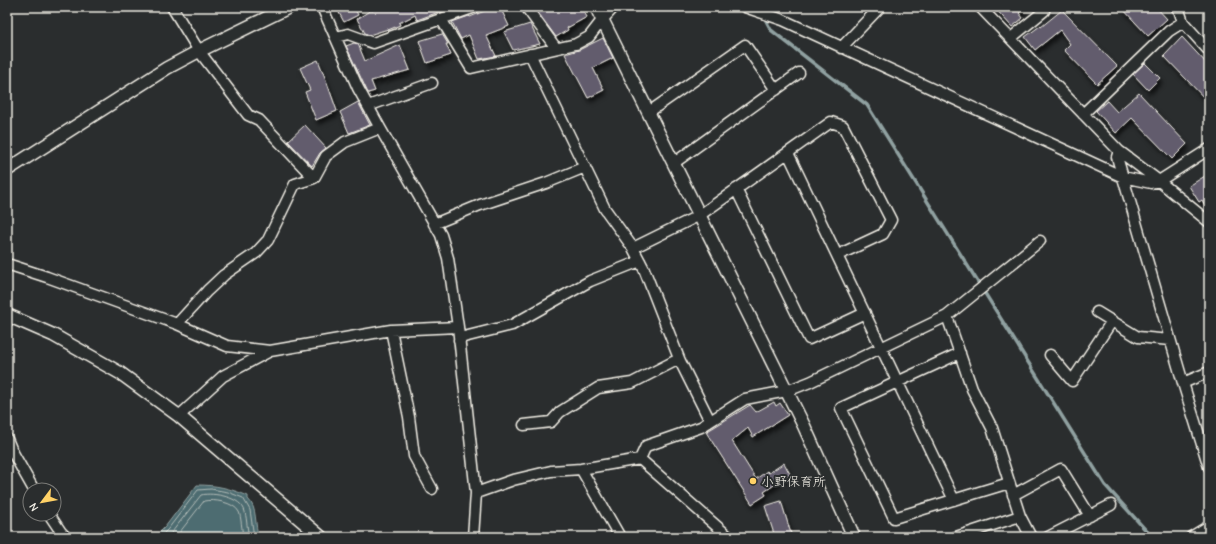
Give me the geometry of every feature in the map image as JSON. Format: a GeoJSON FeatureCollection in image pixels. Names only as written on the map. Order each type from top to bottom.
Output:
{"type":"FeatureCollection","features":[{"type":"Feature","properties":{"kind":"street"},"geometry":{"type":"LineString","coordinates":[[172,7],[199,51],[248,115],[259,120],[314,178]]}},
{"type":"Feature","properties":{"kind":"street"},"geometry":{"type":"LineString","coordinates":[[7,170],[167,68],[289,7]]}},
{"type":"Feature","properties":{"kind":"street"},"geometry":{"type":"LineString","coordinates":[[322,7],[358,88],[441,235],[448,258],[458,327],[476,493],[473,537]]}},
{"type":"Feature","properties":{"kind":"street"},"geometry":{"type":"LineString","coordinates":[[336,37],[348,34],[373,43],[475,7]]}},
{"type":"Feature","properties":{"kind":"street"},"geometry":{"type":"LineString","coordinates":[[526,7],[556,48]]}},
{"type":"Feature","properties":{"kind":"street"},"geometry":{"type":"LineString","coordinates":[[596,7],[787,391],[854,537]]}},
{"type":"Feature","properties":{"kind":"street"},"geometry":{"type":"LineString","coordinates":[[441,19],[471,68],[576,44],[589,37],[614,7]]}},
{"type":"Feature","properties":{"kind":"street"},"geometry":{"type":"LineString","coordinates":[[745,7],[783,20],[1123,178],[1151,183],[1159,181],[1209,150]]}},
{"type":"Feature","properties":{"kind":"street"},"geometry":{"type":"LineString","coordinates":[[841,48],[880,7]]}},
{"type":"Feature","properties":{"kind":"street"},"geometry":{"type":"LineString","coordinates":[[980,7],[1119,151],[1159,181],[1209,222]]}},
{"type":"Feature","properties":{"kind":"street"},"geometry":{"type":"LineString","coordinates":[[1176,7],[1179,10],[1183,22],[1209,51]]}},
{"type":"Feature","properties":{"kind":"street"},"geometry":{"type":"LineString","coordinates":[[1011,38],[1044,11]]}},
{"type":"Feature","properties":{"kind":"street"},"geometry":{"type":"LineString","coordinates":[[1084,114],[1169,31],[1183,22]]}},
{"type":"Feature","properties":{"kind":"street"},"geometry":{"type":"LineString","coordinates":[[649,112],[745,45],[776,90]]}},
{"type":"Feature","properties":{"kind":"street"},"geometry":{"type":"LineString","coordinates":[[530,54],[605,209],[633,248],[640,261],[679,359],[710,421]]}},
{"type":"Feature","properties":{"kind":"street"},"geometry":{"type":"LineString","coordinates":[[674,163],[799,73]]}},
{"type":"Feature","properties":{"kind":"street"},"geometry":{"type":"LineString","coordinates":[[368,106],[432,83]]}},
{"type":"Feature","properties":{"kind":"street"},"geometry":{"type":"LineString","coordinates":[[633,248],[700,215],[831,122],[843,126],[891,220],[883,234],[838,255]]}},
{"type":"Feature","properties":{"kind":"street"},"geometry":{"type":"LineString","coordinates":[[177,324],[224,275],[256,253],[268,240],[295,184],[314,178],[326,156],[345,142],[380,128]]}},
{"type":"Feature","properties":{"kind":"street"},"geometry":{"type":"LineString","coordinates":[[1119,151],[1117,157],[1123,178],[1170,340],[1208,461]]}},
{"type":"Feature","properties":{"kind":"street"},"geometry":{"type":"LineString","coordinates":[[788,152],[954,500]]}},
{"type":"Feature","properties":{"kind":"street"},"geometry":{"type":"LineString","coordinates":[[434,224],[585,167]]}},
{"type":"Feature","properties":{"kind":"street"},"geometry":{"type":"LineString","coordinates":[[736,189],[809,339],[865,313]]}},
{"type":"Feature","properties":{"kind":"street"},"geometry":{"type":"LineString","coordinates":[[640,459],[646,446],[701,427],[745,399],[787,391],[810,382],[947,316],[1040,241]]}},
{"type":"Feature","properties":{"kind":"street"},"geometry":{"type":"LineString","coordinates":[[459,340],[464,337],[512,325],[590,281],[640,261]]}},
{"type":"Feature","properties":{"kind":"street"},"geometry":{"type":"LineString","coordinates":[[8,263],[177,324],[227,346],[270,351],[391,330],[458,327]]}},
{"type":"Feature","properties":{"kind":"street"},"geometry":{"type":"LineString","coordinates":[[1097,312],[1138,337],[1170,340]]}},
{"type":"Feature","properties":{"kind":"street"},"geometry":{"type":"LineString","coordinates":[[7,315],[53,335],[120,373],[179,416],[321,537]]}},
{"type":"Feature","properties":{"kind":"street"},"geometry":{"type":"LineString","coordinates":[[947,316],[972,389],[992,428],[1020,516],[1031,537]]}},
{"type":"Feature","properties":{"kind":"street"},"geometry":{"type":"LineString","coordinates":[[1050,355],[1072,381],[1112,321]]}},
{"type":"Feature","properties":{"kind":"street"},"geometry":{"type":"LineString","coordinates":[[391,330],[409,417],[414,456],[432,489]]}},
{"type":"Feature","properties":{"kind":"street"},"geometry":{"type":"LineString","coordinates":[[179,416],[223,376],[270,351]]}},
{"type":"Feature","properties":{"kind":"street"},"geometry":{"type":"LineString","coordinates":[[960,353],[842,408],[894,518],[1009,483]]}},
{"type":"Feature","properties":{"kind":"street"},"geometry":{"type":"LineString","coordinates":[[524,425],[551,422],[560,412],[598,388],[632,383],[679,359]]}},
{"type":"Feature","properties":{"kind":"street"},"geometry":{"type":"LineString","coordinates":[[1183,383],[1209,372]]}},
{"type":"Feature","properties":{"kind":"street"},"geometry":{"type":"LineString","coordinates":[[7,439],[12,452],[29,482]]}},
{"type":"Feature","properties":{"kind":"street"},"geometry":{"type":"LineString","coordinates":[[476,493],[512,480],[551,471],[581,469],[640,459]]}},
{"type":"Feature","properties":{"kind":"street"},"geometry":{"type":"LineString","coordinates":[[640,459],[729,537]]}},
{"type":"Feature","properties":{"kind":"street"},"geometry":{"type":"LineString","coordinates":[[581,469],[618,536]]}},
{"type":"Feature","properties":{"kind":"street"},"geometry":{"type":"LineString","coordinates":[[1013,495],[1061,469],[1090,516]]}},
{"type":"Feature","properties":{"kind":"street"},"geometry":{"type":"LineString","coordinates":[[1048,537],[1111,505]]}},
{"type":"Feature","properties":{"kind":"street"},"geometry":{"type":"LineString","coordinates":[[956,537],[1020,516]]}},
{"type":"Feature","properties":{"kind":"street"},"geometry":{"type":"LineString","coordinates":[[54,522],[66,537]]}},
{"type":"Feature","properties":{"kind":"street"},"geometry":{"type":"LineString","coordinates":[[1191,537],[1209,526]]}},
{"type":"Feature","properties":{"kind":"water"},"geometry":{"type":"Polygon","coordinates":[[[197,485],[223,488],[248,496],[248,499],[255,512],[259,537],[155,537],[165,527],[197,485]]]}},
{"type":"Feature","properties":{"kind":"building"},"geometry":{"type":"Polygon","coordinates":[[[336,7],[354,7],[358,15],[344,22],[336,7]]]}},
{"type":"Feature","properties":{"kind":"building"},"geometry":{"type":"Polygon","coordinates":[[[378,7],[449,8],[417,20],[415,15],[399,23],[400,25],[369,35],[365,33],[357,19],[378,7]]]}},
{"type":"Feature","properties":{"kind":"building"},"geometry":{"type":"Polygon","coordinates":[[[494,7],[500,7],[509,26],[486,35],[496,56],[479,59],[469,35],[461,39],[452,22],[469,16],[470,17],[494,7]]]}},
{"type":"Feature","properties":{"kind":"building"},"geometry":{"type":"Polygon","coordinates":[[[534,7],[581,7],[587,17],[567,28],[568,30],[556,37],[534,7]]]}},
{"type":"Feature","properties":{"kind":"building"},"geometry":{"type":"Polygon","coordinates":[[[994,7],[1026,7],[1019,13],[1023,18],[1012,27],[994,7]]]}},
{"type":"Feature","properties":{"kind":"building"},"geometry":{"type":"Polygon","coordinates":[[[1121,7],[1156,7],[1167,19],[1148,36],[1121,7]]]}},
{"type":"Feature","properties":{"kind":"building"},"geometry":{"type":"Polygon","coordinates":[[[1062,10],[1117,66],[1097,84],[1064,50],[1070,44],[1060,30],[1035,50],[1025,37],[1040,26],[1041,27],[1062,10]]]}},
{"type":"Feature","properties":{"kind":"building"},"geometry":{"type":"Polygon","coordinates":[[[530,24],[540,44],[513,50],[504,32],[530,24]]]}},
{"type":"Feature","properties":{"kind":"building"},"geometry":{"type":"Polygon","coordinates":[[[442,34],[448,44],[446,44],[451,55],[427,63],[419,41],[442,34]]]}},
{"type":"Feature","properties":{"kind":"building"},"geometry":{"type":"Polygon","coordinates":[[[1182,37],[1209,66],[1209,103],[1164,56],[1182,37]]]}},
{"type":"Feature","properties":{"kind":"building"},"geometry":{"type":"Polygon","coordinates":[[[603,38],[613,58],[593,68],[604,90],[588,98],[565,54],[579,50],[603,38]]]}},
{"type":"Feature","properties":{"kind":"building"},"geometry":{"type":"Polygon","coordinates":[[[354,43],[358,44],[365,61],[400,45],[410,70],[371,81],[375,91],[368,93],[346,46],[354,43]]]}},
{"type":"Feature","properties":{"kind":"building"},"geometry":{"type":"Polygon","coordinates":[[[318,60],[337,111],[316,120],[305,92],[310,90],[300,68],[318,60]]]}},
{"type":"Feature","properties":{"kind":"building"},"geometry":{"type":"Polygon","coordinates":[[[1145,63],[1160,78],[1148,90],[1133,74],[1145,63]]]}},
{"type":"Feature","properties":{"kind":"building"},"geometry":{"type":"Polygon","coordinates":[[[1139,93],[1187,144],[1172,159],[1132,118],[1116,133],[1096,111],[1107,101],[1117,112],[1139,93]]]}},
{"type":"Feature","properties":{"kind":"building"},"geometry":{"type":"Polygon","coordinates":[[[358,102],[370,125],[349,133],[340,112],[358,102]]]}},
{"type":"Feature","properties":{"kind":"building"},"geometry":{"type":"Polygon","coordinates":[[[305,125],[326,148],[320,153],[312,166],[288,141],[305,125]]]}},
{"type":"Feature","properties":{"kind":"building"},"geometry":{"type":"Polygon","coordinates":[[[1205,176],[1209,183],[1209,213],[1202,200],[1199,202],[1189,186],[1205,176]]]}},
{"type":"Feature","properties":{"kind":"building"},"geometry":{"type":"Polygon","coordinates":[[[774,402],[776,406],[780,403],[788,415],[753,437],[748,428],[732,441],[756,479],[767,471],[769,473],[784,463],[790,474],[764,492],[766,495],[752,504],[706,432],[750,405],[756,412],[774,402]]]}},
{"type":"Feature","properties":{"kind":"building"},"geometry":{"type":"Polygon","coordinates":[[[781,501],[792,537],[775,537],[765,506],[781,501]]]}},
{"type":"Feature","properties":{"kind":"waterway"},"geometry":{"type":"LineString","coordinates":[[764,17],[771,30],[867,105],[1105,485],[1152,537]]}},
{"type":"Feature","properties":{"kind":"place","name":"小野保育所"},"geometry":{"type":"Point","coordinates":[753,481]}}]}
